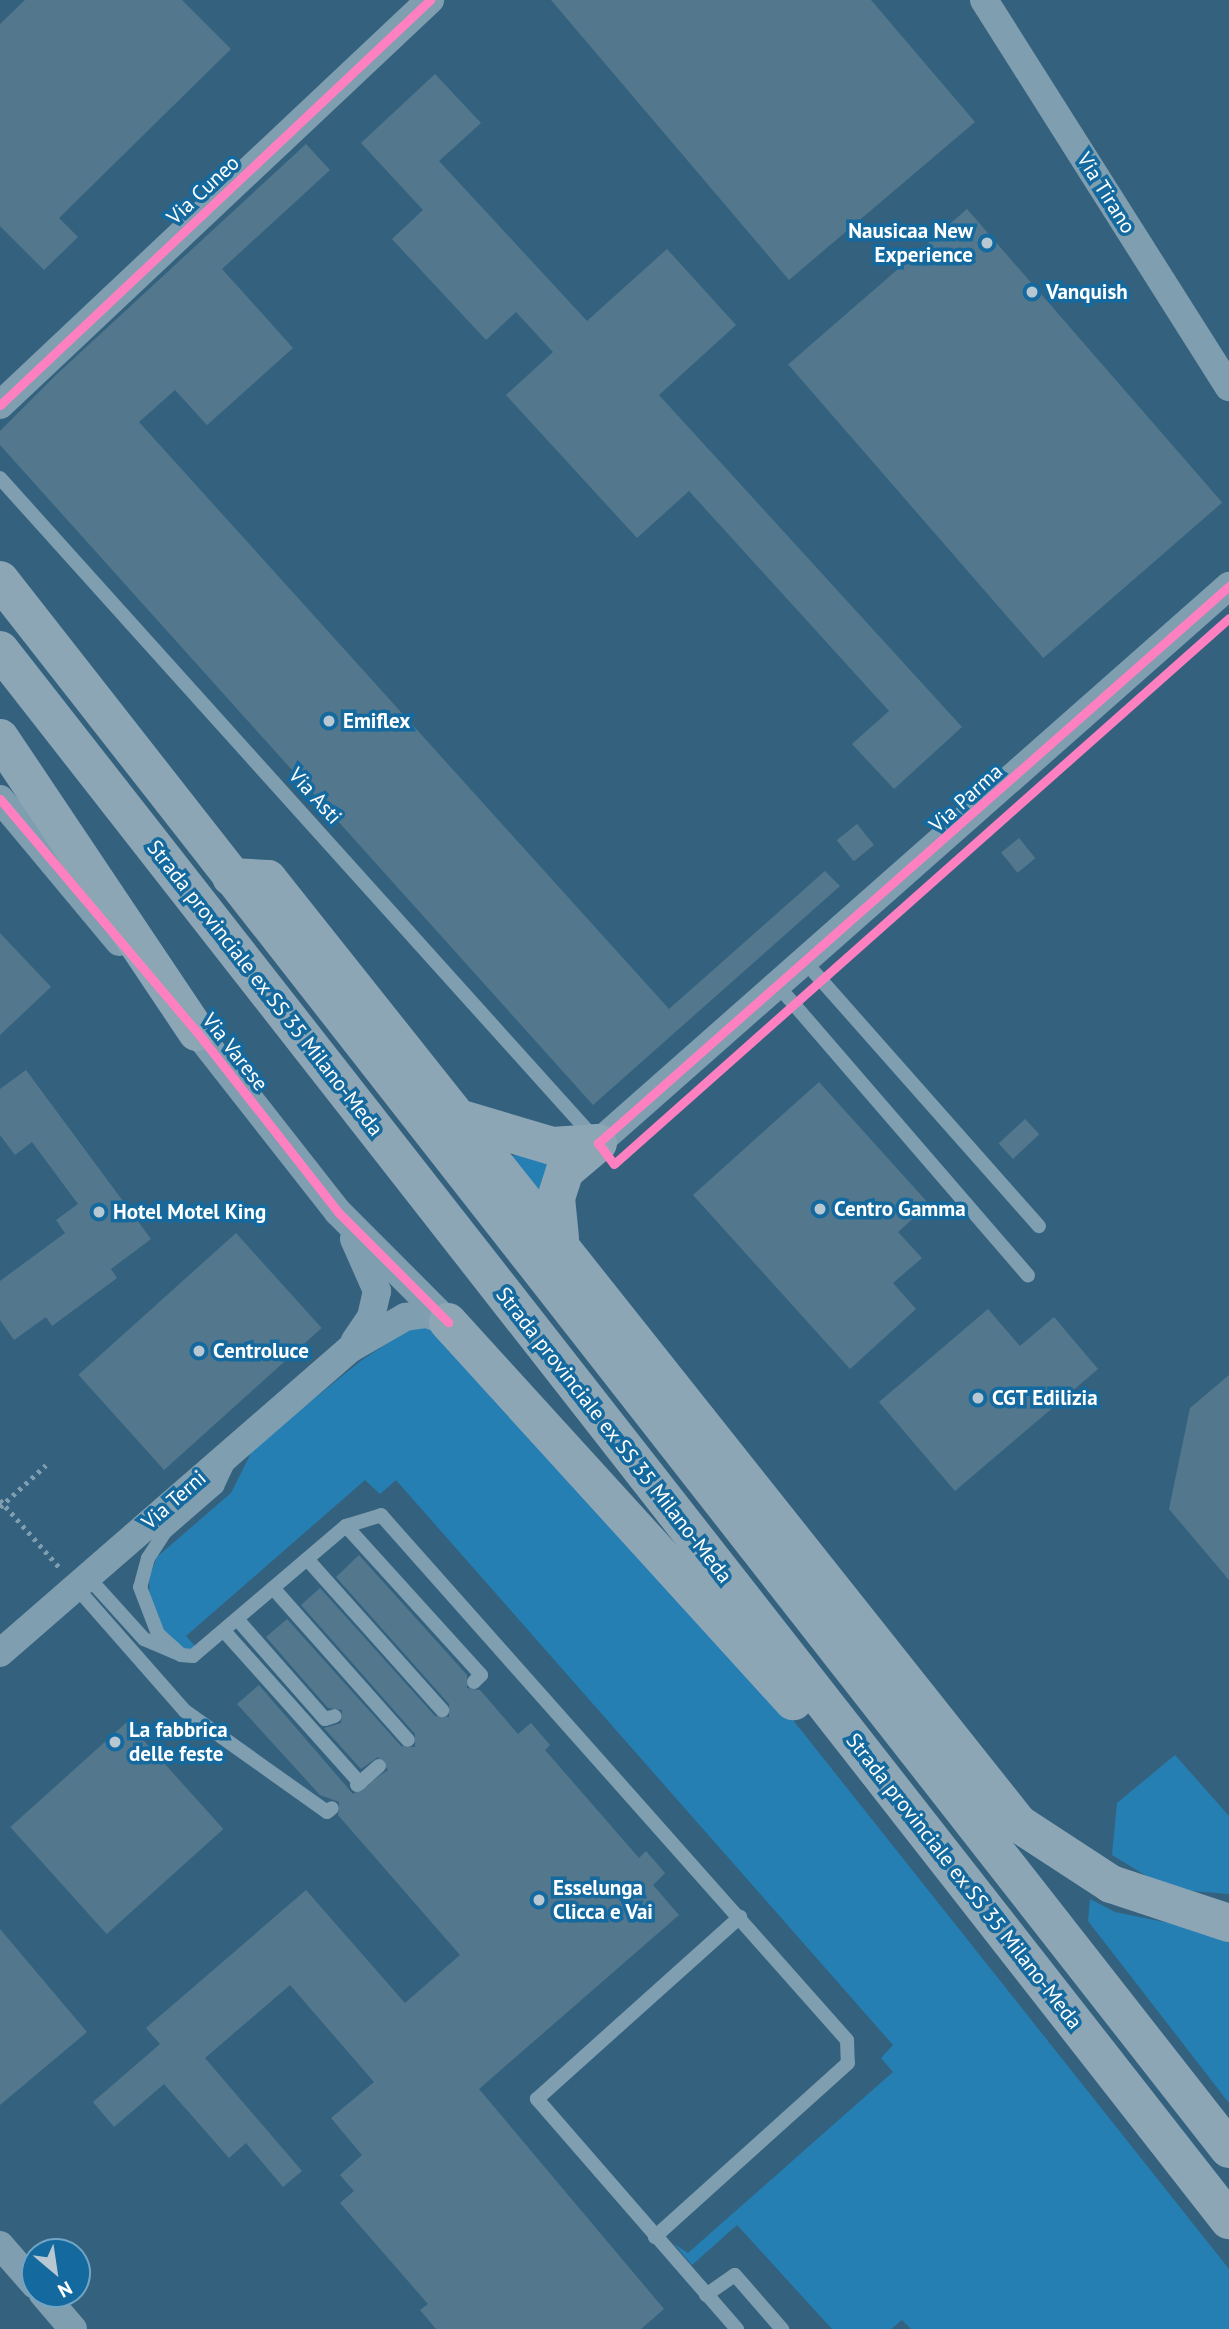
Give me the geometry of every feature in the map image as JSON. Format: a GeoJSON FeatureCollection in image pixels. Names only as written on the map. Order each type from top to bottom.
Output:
{"type":"FeatureCollection","features":[{"type":"Feature","properties":{"kind":"highway","name":"Strada provinciale ex SS 35 Milano-Meda"},"geometry":{"type":"LineString","coordinates":[[0,580],[1229,2149]]}},
{"type":"Feature","properties":{"kind":"highway","name":"Strada provinciale ex SS 35 Milano-Meda"},"geometry":{"type":"LineString","coordinates":[[0,650],[1229,2220]]}},
{"type":"Feature","properties":{"kind":"highway"},"geometry":{"type":"LineString","coordinates":[[0,738],[197,1032]]}},
{"type":"Feature","properties":{"kind":"highway"},"geometry":{"type":"LineString","coordinates":[[231,877],[268,878],[560,1238],[926,1715],[1019,1824],[1111,1884],[1229,1923]]}},
{"type":"Feature","properties":{"kind":"highway"},"geometry":{"type":"LineString","coordinates":[[465,1120],[552,1146],[598,1143]]}},
{"type":"Feature","properties":{"kind":"highway"},"geometry":{"type":"LineString","coordinates":[[560,1238],[556,1198],[565,1171],[598,1143]]}},
{"type":"Feature","properties":{"kind":"highway"},"geometry":{"type":"LineString","coordinates":[[448,1322],[797,1705],[1055,2034],[1201,2184]]}},
{"type":"Feature","properties":{"kind":"street","name":"Via Cuneo"},"geometry":{"type":"LineString","coordinates":[[0,405],[430,0]]}},
{"type":"Feature","properties":{"kind":"street","name":"Via Tirano"},"geometry":{"type":"LineString","coordinates":[[984,0],[1229,387]]}},
{"type":"Feature","properties":{"kind":"street","name":"Via Parma"},"geometry":{"type":"LineString","coordinates":[[598,1143],[807,964],[1229,586]]}},
{"type":"Feature","properties":{"kind":"street","name":"Via Varese"},"geometry":{"type":"LineString","coordinates":[[4,811],[197,1032],[338,1212],[448,1322]]}},
{"type":"Feature","properties":{"kind":"street"},"geometry":{"type":"LineString","coordinates":[[338,1212],[377,1291],[371,1317],[350,1349]]}},
{"type":"Feature","properties":{"kind":"street"},"geometry":{"type":"LineString","coordinates":[[350,1349],[405,1317],[427,1314],[448,1322]]}},
{"type":"Feature","properties":{"kind":"street","name":"Via Terni"},"geometry":{"type":"LineString","coordinates":[[0,1653],[350,1349]]}},
{"type":"Feature","properties":{"kind":"street"},"geometry":{"type":"LineString","coordinates":[[0,2245],[21,2269]]}},
{"type":"Feature","properties":{"kind":"street"},"geometry":{"type":"LineString","coordinates":[[55,2308],[73,2329]]}},
{"type":"Feature","properties":{"kind":"lane","name":"Via Asti"},"geometry":{"type":"LineString","coordinates":[[0,478],[598,1143]]}},
{"type":"Feature","properties":{"kind":"lane"},"geometry":{"type":"LineString","coordinates":[[807,964],[1039,1226]]}},
{"type":"Feature","properties":{"kind":"lane"},"geometry":{"type":"LineString","coordinates":[[779,987],[1028,1275]]}},
{"type":"Feature","properties":{"kind":"lane"},"geometry":{"type":"LineString","coordinates":[[181,1655],[146,1616],[140,1587],[148,1558],[165,1532],[217,1487],[233,1449]]}},
{"type":"Feature","properties":{"kind":"lane"},"geometry":{"type":"LineString","coordinates":[[81,1581],[144,1639],[181,1655],[193,1656],[346,1526],[381,1515],[392,1521],[740,1917],[853,2052],[848,2063],[655,2237]]}},
{"type":"Feature","properties":{"kind":"lane"},"geometry":{"type":"LineString","coordinates":[[346,1526],[477,1678]]}},
{"type":"Feature","properties":{"kind":"lane"},"geometry":{"type":"LineString","coordinates":[[307,1559],[443,1709]]}},
{"type":"Feature","properties":{"kind":"lane"},"geometry":{"type":"LineString","coordinates":[[81,1581],[185,1711],[327,1812],[332,1808]]}},
{"type":"Feature","properties":{"kind":"lane"},"geometry":{"type":"LineString","coordinates":[[273,1588],[371,1704],[409,1740]]}},
{"type":"Feature","properties":{"kind":"lane"},"geometry":{"type":"LineString","coordinates":[[237,1619],[325,1719],[335,1716]]}},
{"type":"Feature","properties":{"kind":"lane"},"geometry":{"type":"LineString","coordinates":[[224,1631],[359,1784],[379,1766]]}},
{"type":"Feature","properties":{"kind":"lane"},"geometry":{"type":"LineString","coordinates":[[737,2329],[537,2099],[740,1917]]}},
{"type":"Feature","properties":{"kind":"lane"},"geometry":{"type":"LineString","coordinates":[[706,2295],[735,2275],[782,2329]]}},
{"type":"Feature","properties":{"kind":"path"},"geometry":{"type":"LineString","coordinates":[[46,1465],[1,1503],[81,1581]]}},
{"type":"Feature","properties":{"kind":"shaded area"},"geometry":{"type":"Polygon","coordinates":[[[513,1155],[558,1160],[545,1197],[511,1158],[513,1155]]]}},
{"type":"Feature","properties":{"kind":"shaded area"},"geometry":{"type":"Polygon","coordinates":[[[414,1326],[430,1328],[785,1710],[1229,2269],[1229,2329],[911,2329],[902,2320],[891,2329],[832,2329],[737,2225],[692,2265],[674,2244],[688,2253],[893,2072],[881,2058],[893,2045],[396,1480],[380,1494],[365,1480],[186,1636],[203,1655],[178,1646],[163,1630],[150,1606],[149,1578],[157,1557],[231,1493],[254,1447],[362,1360],[414,1326]]]}},
{"type":"Feature","properties":{"kind":"shaded area"},"geometry":{"type":"Polygon","coordinates":[[[1175,1755],[1229,1816],[1229,1894],[1168,1889],[1112,1855],[1117,1803],[1175,1755]]]}},
{"type":"Feature","properties":{"kind":"shaded area"},"geometry":{"type":"Polygon","coordinates":[[[1090,1899],[1115,1912],[1229,1935],[1229,2103],[1088,1921],[1090,1899]]]}},
{"type":"Feature","properties":{"kind":"building"},"geometry":{"type":"Polygon","coordinates":[[[25,0],[182,0],[231,49],[59,218],[78,237],[44,270],[0,226],[0,24],[25,0]]]}},
{"type":"Feature","properties":{"kind":"building"},"geometry":{"type":"Polygon","coordinates":[[[551,0],[871,0],[975,122],[789,280],[551,0]]]}},
{"type":"Feature","properties":{"kind":"building"},"geometry":{"type":"Polygon","coordinates":[[[435,74],[481,123],[439,161],[587,321],[667,249],[736,325],[659,395],[962,727],[894,789],[852,744],[889,711],[689,491],[637,538],[506,395],[553,352],[516,312],[486,340],[392,239],[423,210],[361,143],[435,74]]]}},
{"type":"Feature","properties":{"kind":"building","name":"Emiflex"},"geometry":{"type":"Polygon","coordinates":[[[306,144],[330,170],[222,269],[293,348],[207,425],[175,390],[139,422],[669,1009],[825,871],[840,886],[593,1105],[0,445],[0,431],[56,375],[306,144]]]}},
{"type":"Feature","properties":{"kind":"building"},"geometry":{"type":"Polygon","coordinates":[[[967,209],[1222,503],[1043,658],[788,364],[967,209]]]}},
{"type":"Feature","properties":{"kind":"building"},"geometry":{"type":"Polygon","coordinates":[[[857,824],[874,845],[854,861],[837,840],[857,824]]]}},
{"type":"Feature","properties":{"kind":"building"},"geometry":{"type":"Polygon","coordinates":[[[1019,838],[1035,858],[1017,873],[1001,852],[1019,838]]]}},
{"type":"Feature","properties":{"kind":"building"},"geometry":{"type":"Polygon","coordinates":[[[0,933],[51,987],[0,1035],[0,933]]]}},
{"type":"Feature","properties":{"kind":"building","name":"Hotel Motel King"},"geometry":{"type":"Polygon","coordinates":[[[26,1070],[151,1239],[111,1269],[117,1278],[52,1326],[46,1317],[14,1340],[0,1320],[0,1281],[65,1233],[56,1220],[78,1204],[32,1142],[15,1155],[0,1135],[0,1089],[26,1070]]]}},
{"type":"Feature","properties":{"kind":"building"},"geometry":{"type":"Polygon","coordinates":[[[819,1082],[929,1204],[898,1232],[922,1258],[893,1283],[916,1309],[850,1369],[693,1195],[819,1082]]]}},
{"type":"Feature","properties":{"kind":"building"},"geometry":{"type":"Polygon","coordinates":[[[1025,1119],[1039,1134],[1013,1159],[999,1144],[1025,1119]]]}},
{"type":"Feature","properties":{"kind":"building","name":"Centroluce"},"geometry":{"type":"Polygon","coordinates":[[[236,1233],[322,1328],[164,1470],[78,1375],[236,1233]]]}},
{"type":"Feature","properties":{"kind":"building"},"geometry":{"type":"Polygon","coordinates":[[[988,1309],[1020,1346],[1054,1317],[1098,1369],[955,1491],[879,1402],[988,1309]]]}},
{"type":"Feature","properties":{"kind":"building"},"geometry":{"type":"Polygon","coordinates":[[[1229,1375],[1229,1580],[1169,1509],[1190,1408],[1229,1375]]]}},
{"type":"Feature","properties":{"kind":"building"},"geometry":{"type":"Polygon","coordinates":[[[359,1555],[467,1675],[467,1688],[480,1690],[518,1734],[531,1723],[550,1745],[545,1750],[639,1858],[646,1851],[665,1873],[653,1885],[679,1915],[479,2089],[664,2309],[641,2329],[436,2329],[420,2310],[428,2304],[340,2203],[354,2191],[340,2175],[362,2155],[331,2118],[374,2082],[290,1985],[205,2058],[302,2171],[283,2187],[246,2143],[229,2158],[164,2084],[114,2127],[93,2102],[160,2044],[146,2028],[306,1890],[405,2003],[460,1955],[338,1815],[339,1802],[320,1795],[237,1704],[259,1685],[353,1794],[388,1770],[378,1757],[361,1769],[324,1728],[341,1723],[342,1710],[328,1708],[266,1637],[287,1619],[401,1746],[415,1747],[415,1734],[301,1605],[320,1588],[435,1716],[449,1717],[449,1704],[336,1577],[359,1555]]]}},
{"type":"Feature","properties":{"kind":"building"},"geometry":{"type":"Polygon","coordinates":[[[127,1722],[223,1829],[107,1934],[10,1827],[127,1722]]]}},
{"type":"Feature","properties":{"kind":"building"},"geometry":{"type":"Polygon","coordinates":[[[0,1929],[87,2032],[0,2105],[0,1929]]]}},
{"type":"Feature","properties":{"kind":"cycle path"},"geometry":{"type":"LineString","coordinates":[[0,405],[430,0]]}},
{"type":"Feature","properties":{"kind":"cycle path"},"geometry":{"type":"LineString","coordinates":[[1229,586],[598,1143],[614,1164],[1229,618]]}},
{"type":"Feature","properties":{"kind":"cycle path"},"geometry":{"type":"LineString","coordinates":[[0,799],[197,1032],[338,1212],[448,1322]]}},
{"type":"Feature","properties":{"kind":"place","name":"Nausicaa New Experience"},"geometry":{"type":"Point","coordinates":[987,243]}},
{"type":"Feature","properties":{"kind":"place","name":"Vanquish"},"geometry":{"type":"Point","coordinates":[1032,292]}},
{"type":"Feature","properties":{"kind":"place","name":"Emiflex"},"geometry":{"type":"Point","coordinates":[329,721]}},
{"type":"Feature","properties":{"kind":"place","name":"Centro Gamma"},"geometry":{"type":"Point","coordinates":[820,1209]}},
{"type":"Feature","properties":{"kind":"place","name":"Hotel Motel King"},"geometry":{"type":"Point","coordinates":[99,1212]}},
{"type":"Feature","properties":{"kind":"place","name":"Centroluce"},"geometry":{"type":"Point","coordinates":[199,1351]}},
{"type":"Feature","properties":{"kind":"place","name":"CGT Edilizia"},"geometry":{"type":"Point","coordinates":[978,1398]}},
{"type":"Feature","properties":{"kind":"place","name":"La fabbrica delle feste"},"geometry":{"type":"Point","coordinates":[115,1742]}},
{"type":"Feature","properties":{"kind":"place","name":"Esselunga Clicca e Vai"},"geometry":{"type":"Point","coordinates":[539,1900]}}]}
